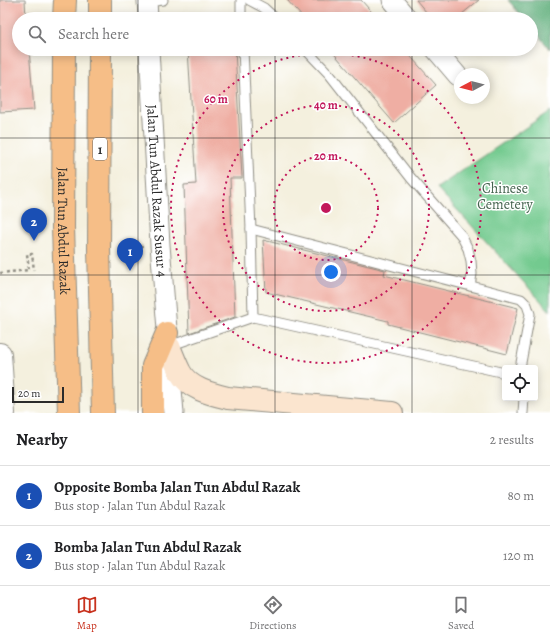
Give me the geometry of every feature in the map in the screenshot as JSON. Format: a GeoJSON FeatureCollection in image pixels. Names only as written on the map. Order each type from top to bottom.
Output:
{"type":"FeatureCollection","features":[{"type":"Feature","properties":{"kind":"highway"},"geometry":{"type":"LineString","coordinates":[[64,12],[65,0]]}},
{"type":"Feature","properties":{"kind":"highway"},"geometry":{"type":"LineString","coordinates":[[100,0],[100,12]]}},
{"type":"Feature","properties":{"kind":"highway","name":"Jalan Tun Abdul Razak"},"geometry":{"type":"LineString","coordinates":[[64,56],[63,227],[69,413]]}},
{"type":"Feature","properties":{"kind":"highway","name":"1"},"geometry":{"type":"LineString","coordinates":[[100,56],[99,249],[103,413]]}},
{"type":"Feature","properties":{"kind":"highway"},"geometry":{"type":"LineString","coordinates":[[153,413],[153,366],[168,339]]}},
{"type":"Feature","properties":{"kind":"main road"},"geometry":{"type":"LineString","coordinates":[[168,339],[180,373],[192,384],[211,394],[228,398],[392,413]]}},
{"type":"Feature","properties":{"kind":"street"},"geometry":{"type":"LineString","coordinates":[[392,0],[402,12]]}},
{"type":"Feature","properties":{"kind":"street","name":"Jalan Tun Abdul Razak Susur 4"},"geometry":{"type":"LineString","coordinates":[[149,56],[159,237],[174,413]]}},
{"type":"Feature","properties":{"kind":"street"},"geometry":{"type":"LineString","coordinates":[[441,56],[454,71]]}},
{"type":"Feature","properties":{"kind":"street"},"geometry":{"type":"LineString","coordinates":[[164,413],[162,364],[168,339]]}},
{"type":"Feature","properties":{"kind":"street"},"geometry":{"type":"LineString","coordinates":[[0,354],[4,413]]}},
{"type":"Feature","properties":{"kind":"lane"},"geometry":{"type":"LineString","coordinates":[[241,0],[242,12]]}},
{"type":"Feature","properties":{"kind":"lane"},"geometry":{"type":"LineString","coordinates":[[249,0],[268,12]]}},
{"type":"Feature","properties":{"kind":"lane"},"geometry":{"type":"LineString","coordinates":[[243,56],[251,229],[253,317]]}},
{"type":"Feature","properties":{"kind":"lane"},"geometry":{"type":"LineString","coordinates":[[312,56],[330,75],[411,178],[461,235],[468,249],[472,274],[470,286]]}},
{"type":"Feature","properties":{"kind":"lane"},"geometry":{"type":"LineString","coordinates":[[251,229],[521,299],[527,305],[530,314],[521,365]]}},
{"type":"Feature","properties":{"kind":"lane"},"geometry":{"type":"LineString","coordinates":[[168,339],[253,317],[502,372]]}},
{"type":"Feature","properties":{"kind":"lane"},"geometry":{"type":"LineString","coordinates":[[523,413],[524,401]]}},
{"type":"Feature","properties":{"kind":"path"},"geometry":{"type":"LineString","coordinates":[[131,246],[131,262]]}},
{"type":"Feature","properties":{"kind":"path"},"geometry":{"type":"LineString","coordinates":[[0,272],[29,270],[27,254],[32,254],[34,270]]}},
{"type":"Feature","properties":{"kind":"green space"},"geometry":{"type":"Polygon","coordinates":[[[508,0],[550,0],[550,49],[538,35],[538,12],[518,12],[508,0]]]}},
{"type":"Feature","properties":{"kind":"green space","name":"Chinese Cemetery"},"geometry":{"type":"Polygon","coordinates":[[[550,111],[550,311],[437,188],[550,111]]]}},
{"type":"Feature","properties":{"kind":"building"},"geometry":{"type":"Polygon","coordinates":[[[0,0],[25,0],[26,12],[12,12],[12,56],[30,56],[34,110],[0,112],[0,0]]]}},
{"type":"Feature","properties":{"kind":"building"},"geometry":{"type":"Polygon","coordinates":[[[287,0],[361,0],[372,12],[298,12],[287,0]]]}},
{"type":"Feature","properties":{"kind":"building"},"geometry":{"type":"Polygon","coordinates":[[[416,0],[479,0],[464,12],[426,12],[416,0]]]}},
{"type":"Feature","properties":{"kind":"building"},"geometry":{"type":"Polygon","coordinates":[[[188,56],[235,56],[242,178],[230,178],[235,317],[189,333],[184,185],[196,184],[188,56]]]}},
{"type":"Feature","properties":{"kind":"building"},"geometry":{"type":"Polygon","coordinates":[[[336,56],[410,56],[436,85],[394,123],[336,56]]]}},
{"type":"Feature","properties":{"kind":"building"},"geometry":{"type":"Polygon","coordinates":[[[263,240],[385,270],[384,275],[518,308],[507,354],[388,324],[388,321],[266,292],[263,240]]]}},
{"type":"Feature","properties":{"kind":"place","name":"Bomba Jalan Tun Abdul Razak"},"geometry":{"type":"Point","coordinates":[34,241]}},
{"type":"Feature","properties":{"kind":"place","name":"Opposite Bomba Jalan Tun Abdul Razak"},"geometry":{"type":"Point","coordinates":[130,271]}}]}
